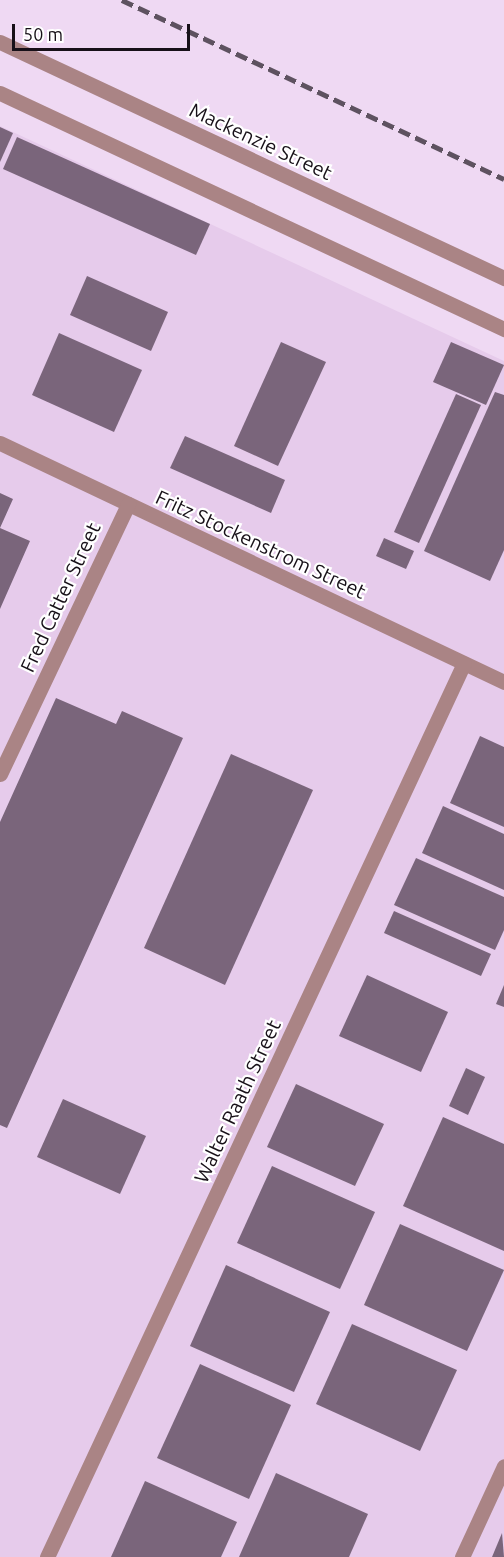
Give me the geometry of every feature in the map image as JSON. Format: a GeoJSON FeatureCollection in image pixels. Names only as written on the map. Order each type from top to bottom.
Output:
{"type":"FeatureCollection","features":[{"type":"Feature","properties":{"kind":"street","name":"Mackenzie Street"},"geometry":{"type":"LineString","coordinates":[[0,42],[504,278]]}},
{"type":"Feature","properties":{"kind":"street"},"geometry":{"type":"LineString","coordinates":[[0,93],[504,329]]}},
{"type":"Feature","properties":{"kind":"street","name":"Fritz Stockenstrom Street"},"geometry":{"type":"LineString","coordinates":[[0,443],[504,682]]}},
{"type":"Feature","properties":{"kind":"street","name":"Fred Catter Street"},"geometry":{"type":"LineString","coordinates":[[0,774],[128,504]]}},
{"type":"Feature","properties":{"kind":"street","name":"Walter Raath Street"},"geometry":{"type":"LineString","coordinates":[[47,1557],[464,663]]}},
{"type":"Feature","properties":{"kind":"street"},"geometry":{"type":"LineString","coordinates":[[462,1557],[504,1466]]}},
{"type":"Feature","properties":{"kind":"shaded area"},"geometry":{"type":"Polygon","coordinates":[[[0,126],[504,361],[504,1557],[0,1557],[0,126]]]}},
{"type":"Feature","properties":{"kind":"building"},"geometry":{"type":"Polygon","coordinates":[[[0,127],[13,133],[0,162],[0,127]]]}},
{"type":"Feature","properties":{"kind":"building"},"geometry":{"type":"Polygon","coordinates":[[[17,137],[210,224],[196,255],[3,169],[17,137]]]}},
{"type":"Feature","properties":{"kind":"building"},"geometry":{"type":"Polygon","coordinates":[[[87,276],[168,312],[151,351],[70,315],[87,276]]]}},
{"type":"Feature","properties":{"kind":"building"},"geometry":{"type":"Polygon","coordinates":[[[59,333],[142,370],[114,432],[32,395],[59,333]]]}},
{"type":"Feature","properties":{"kind":"building"},"geometry":{"type":"Polygon","coordinates":[[[281,342],[326,362],[278,466],[234,446],[281,342]]]}},
{"type":"Feature","properties":{"kind":"building"},"geometry":{"type":"Polygon","coordinates":[[[451,342],[504,365],[486,405],[433,382],[451,342]]]}},
{"type":"Feature","properties":{"kind":"building"},"geometry":{"type":"Polygon","coordinates":[[[495,392],[504,395],[504,550],[490,581],[424,551],[495,392]]]}},
{"type":"Feature","properties":{"kind":"building"},"geometry":{"type":"Polygon","coordinates":[[[456,394],[481,405],[419,543],[394,532],[456,394]]]}},
{"type":"Feature","properties":{"kind":"building"},"geometry":{"type":"Polygon","coordinates":[[[185,436],[285,480],[271,513],[170,468],[185,436]]]}},
{"type":"Feature","properties":{"kind":"building"},"geometry":{"type":"Polygon","coordinates":[[[0,493],[13,499],[0,528],[0,493]]]}},
{"type":"Feature","properties":{"kind":"building"},"geometry":{"type":"Polygon","coordinates":[[[0,528],[30,541],[0,609],[0,528]]]}},
{"type":"Feature","properties":{"kind":"building"},"geometry":{"type":"Polygon","coordinates":[[[384,538],[414,551],[406,569],[376,556],[384,538]]]}},
{"type":"Feature","properties":{"kind":"building"},"geometry":{"type":"Polygon","coordinates":[[[56,698],[116,724],[122,711],[183,738],[7,1128],[0,1125],[0,822],[56,698]]]}},
{"type":"Feature","properties":{"kind":"building"},"geometry":{"type":"Polygon","coordinates":[[[480,736],[504,747],[504,827],[450,803],[480,736]]]}},
{"type":"Feature","properties":{"kind":"building"},"geometry":{"type":"Polygon","coordinates":[[[231,754],[313,790],[225,985],[144,948],[231,754]]]}},
{"type":"Feature","properties":{"kind":"building"},"geometry":{"type":"Polygon","coordinates":[[[443,806],[504,834],[504,890],[422,853],[443,806]]]}},
{"type":"Feature","properties":{"kind":"building"},"geometry":{"type":"Polygon","coordinates":[[[416,858],[504,897],[504,930],[495,950],[394,905],[416,858]]]}},
{"type":"Feature","properties":{"kind":"building"},"geometry":{"type":"Polygon","coordinates":[[[394,911],[491,954],[481,976],[384,933],[394,911]]]}},
{"type":"Feature","properties":{"kind":"building"},"geometry":{"type":"Polygon","coordinates":[[[367,975],[448,1012],[421,1072],[339,1036],[367,975]]]}},
{"type":"Feature","properties":{"kind":"building"},"geometry":{"type":"Polygon","coordinates":[[[504,985],[504,1007],[496,1004],[504,985]]]}},
{"type":"Feature","properties":{"kind":"building"},"geometry":{"type":"Polygon","coordinates":[[[466,1068],[485,1077],[468,1115],[449,1106],[466,1068]]]}},
{"type":"Feature","properties":{"kind":"building"},"geometry":{"type":"Polygon","coordinates":[[[296,1084],[384,1124],[355,1186],[267,1147],[296,1084]]]}},
{"type":"Feature","properties":{"kind":"building"},"geometry":{"type":"Polygon","coordinates":[[[63,1099],[146,1136],[120,1194],[37,1157],[63,1099]]]}},
{"type":"Feature","properties":{"kind":"building"},"geometry":{"type":"Polygon","coordinates":[[[443,1117],[504,1144],[504,1251],[403,1206],[443,1117]]]}},
{"type":"Feature","properties":{"kind":"building"},"geometry":{"type":"Polygon","coordinates":[[[272,1166],[375,1212],[340,1289],[237,1243],[272,1166]]]}},
{"type":"Feature","properties":{"kind":"building"},"geometry":{"type":"Polygon","coordinates":[[[400,1224],[504,1270],[467,1351],[364,1305],[400,1224]]]}},
{"type":"Feature","properties":{"kind":"building"},"geometry":{"type":"Polygon","coordinates":[[[226,1265],[330,1312],[294,1392],[190,1346],[226,1265]]]}},
{"type":"Feature","properties":{"kind":"building"},"geometry":{"type":"Polygon","coordinates":[[[352,1324],[457,1370],[420,1451],[316,1404],[352,1324]]]}},
{"type":"Feature","properties":{"kind":"building"},"geometry":{"type":"Polygon","coordinates":[[[200,1364],[291,1405],[249,1499],[157,1458],[200,1364]]]}},
{"type":"Feature","properties":{"kind":"building"},"geometry":{"type":"Polygon","coordinates":[[[276,1473],[368,1514],[349,1557],[239,1557],[276,1473]]]}},
{"type":"Feature","properties":{"kind":"building"},"geometry":{"type":"Polygon","coordinates":[[[145,1481],[237,1522],[221,1557],[111,1557],[145,1481]]]}},
{"type":"Feature","properties":{"kind":"building"},"geometry":{"type":"Polygon","coordinates":[[[502,1533],[504,1557],[492,1557],[502,1533]]]}},
{"type":"Feature","properties":{"kind":"railway"},"geometry":{"type":"LineString","coordinates":[[122,0],[504,179]]}}]}
